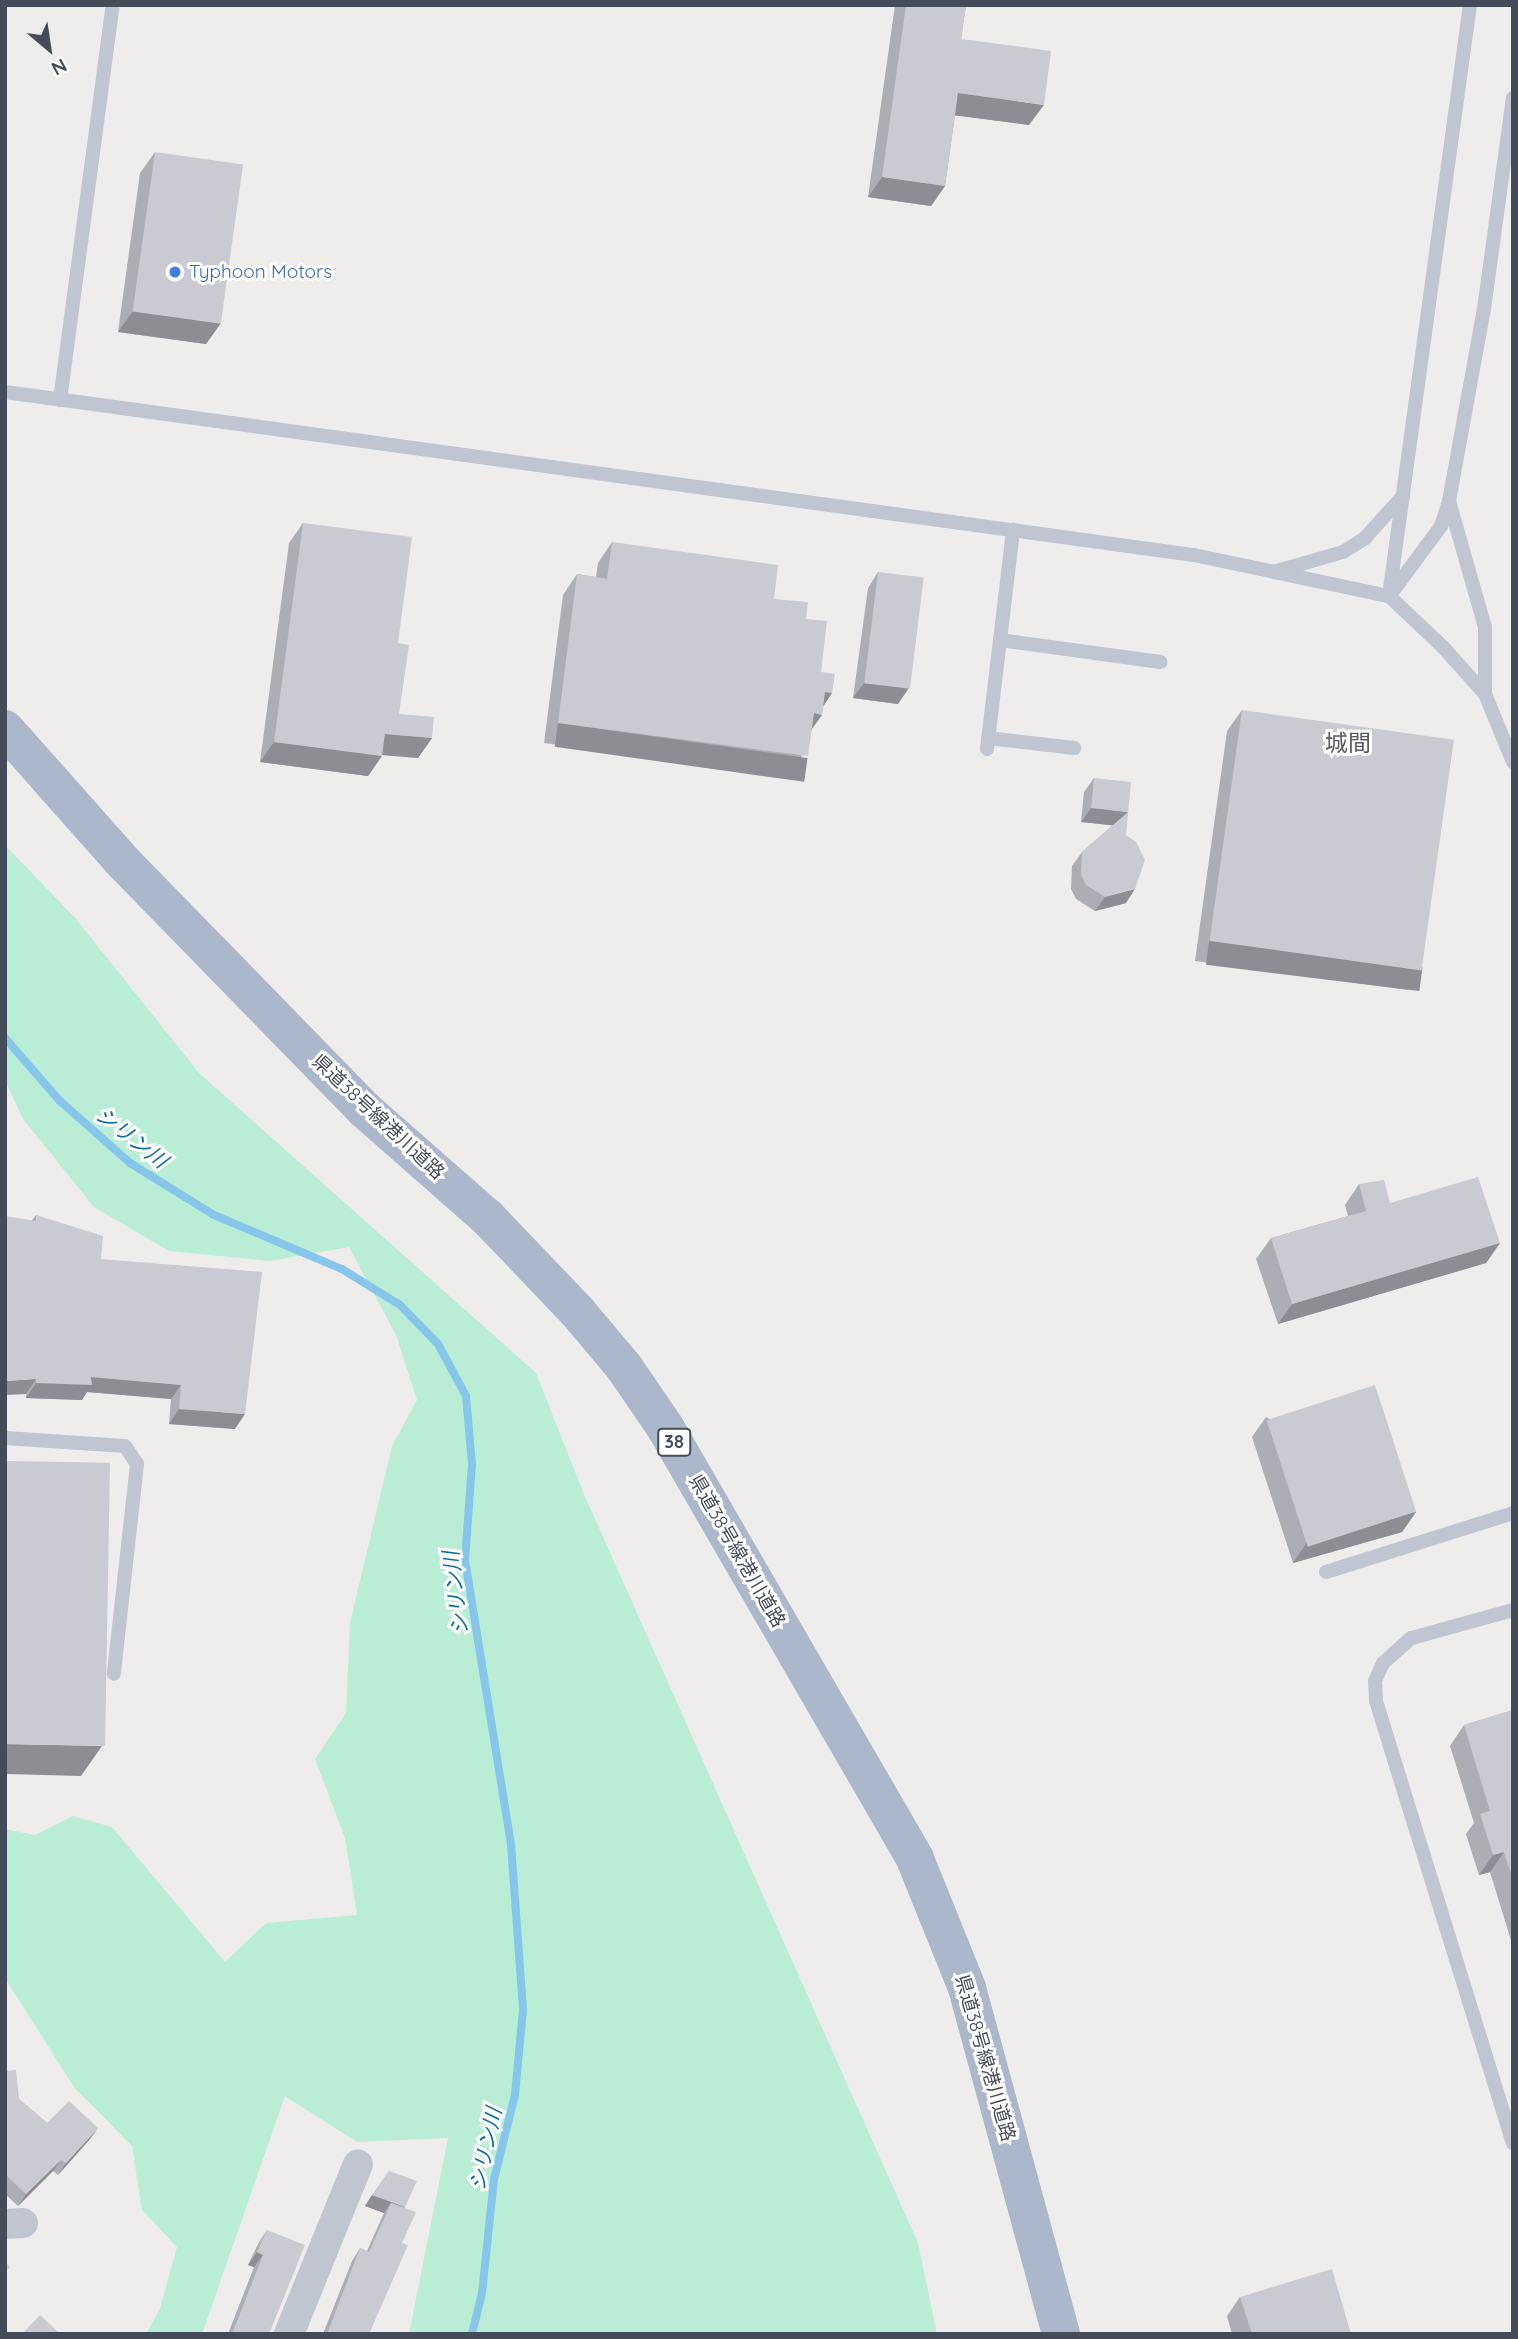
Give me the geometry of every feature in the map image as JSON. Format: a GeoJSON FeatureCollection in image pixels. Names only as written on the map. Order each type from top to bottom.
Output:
{"type":"FeatureCollection","features":[{"type":"Feature","properties":{"kind":"main road","name":"県道38号線港川道路"},"geometry":{"type":"LineString","coordinates":[[5,729],[114,853],[365,1110],[487,1217],[567,1301],[624,1367],[665,1427],[915,1859],[967,1988],[1061,2334]]}},
{"type":"Feature","properties":{"kind":"street"},"geometry":{"type":"LineString","coordinates":[[289,2334],[358,2164]]}},
{"type":"Feature","properties":{"kind":"lane"},"geometry":{"type":"LineString","coordinates":[[60,400],[113,5]]}},
{"type":"Feature","properties":{"kind":"lane"},"geometry":{"type":"LineString","coordinates":[[1389,596],[1470,5]]}},
{"type":"Feature","properties":{"kind":"lane"},"geometry":{"type":"LineString","coordinates":[[1389,596],[1441,526],[1450,501],[1484,309],[1513,97]]}},
{"type":"Feature","properties":{"kind":"lane"},"geometry":{"type":"LineString","coordinates":[[5,392],[1194,555],[1389,596],[1443,647],[1485,694],[1513,762]]}},
{"type":"Feature","properties":{"kind":"lane"},"geometry":{"type":"LineString","coordinates":[[1273,572],[1343,552],[1372,532],[1404,495]]}},
{"type":"Feature","properties":{"kind":"lane"},"geometry":{"type":"LineString","coordinates":[[1450,501],[1485,627],[1485,694]]}},
{"type":"Feature","properties":{"kind":"lane"},"geometry":{"type":"LineString","coordinates":[[1013,530],[987,743],[1074,748]]}},
{"type":"Feature","properties":{"kind":"lane"},"geometry":{"type":"LineString","coordinates":[[1000,640],[1160,662]]}},
{"type":"Feature","properties":{"kind":"lane"},"geometry":{"type":"LineString","coordinates":[[5,1438],[125,1446],[137,1464],[114,1674]]}},
{"type":"Feature","properties":{"kind":"lane"},"geometry":{"type":"LineString","coordinates":[[1325,1572],[1513,1513]]}},
{"type":"Feature","properties":{"kind":"lane"},"geometry":{"type":"LineString","coordinates":[[1513,1609],[1411,1638],[1383,1663],[1375,1681],[1376,1700],[1513,2143]]}},
{"type":"Feature","properties":{"kind":"green space"},"geometry":{"type":"Polygon","coordinates":[[[5,845],[76,919],[200,1074],[536,1373],[583,1492],[918,2243],[937,2334],[409,2334],[448,2138],[357,2142],[285,2096],[202,2334],[146,2334],[160,2309],[177,2247],[142,2210],[132,2146],[74,2087],[5,1978],[5,1829],[35,1835],[73,1816],[112,1827],[225,1962],[266,1923],[357,1915],[345,1838],[315,1759],[346,1713],[350,1623],[392,1446],[417,1400],[396,1335],[349,1247],[270,1261],[169,1251],[94,1207],[23,1119],[5,1080],[5,845]]]}},
{"type":"Feature","properties":{"kind":"building"},"geometry":{"type":"Polygon","coordinates":[[[906,5],[966,5],[961,39],[1051,51],[1044,105],[958,93],[945,186],[882,177],[906,5]]]}},
{"type":"Feature","properties":{"kind":"building"},"geometry":{"type":"Polygon","coordinates":[[[155,152],[243,164],[221,324],[133,311],[155,152]]]}},
{"type":"Feature","properties":{"kind":"building"},"geometry":{"type":"Polygon","coordinates":[[[303,523],[412,537],[398,643],[409,645],[399,714],[434,717],[432,738],[385,734],[382,756],[274,742],[303,523]]]}},
{"type":"Feature","properties":{"kind":"building"},"geometry":{"type":"Polygon","coordinates":[[[612,542],[778,565],[774,599],[808,602],[806,619],[827,621],[821,672],[835,674],[832,693],[825,692],[822,715],[814,713],[808,756],[558,723],[577,574],[607,579],[612,542]]]}},
{"type":"Feature","properties":{"kind":"building"},"geometry":{"type":"Polygon","coordinates":[[[878,572],[924,578],[910,689],[864,683],[878,572]]]}},
{"type":"Feature","properties":{"kind":"building"},"geometry":{"type":"Polygon","coordinates":[[[1242,710],[1454,740],[1421,971],[1210,941],[1242,710]]]}},
{"type":"Feature","properties":{"kind":"building"},"geometry":{"type":"Polygon","coordinates":[[[1094,778],[1131,782],[1126,835],[1136,842],[1145,860],[1135,889],[1105,897],[1086,885],[1081,875],[1082,852],[1128,812],[1091,808],[1094,778]]]}},
{"type":"Feature","properties":{"kind":"building"},"geometry":{"type":"Polygon","coordinates":[[[1478,1177],[1500,1243],[1292,1304],[1271,1238],[1366,1211],[1359,1184],[1384,1180],[1390,1203],[1478,1177]]]}},
{"type":"Feature","properties":{"kind":"building"},"geometry":{"type":"Polygon","coordinates":[[[36,1215],[103,1236],[101,1259],[262,1272],[245,1414],[179,1409],[181,1385],[91,1377],[92,1385],[36,1383],[36,1379],[5,1381],[5,1216],[36,1221],[36,1215]]]}},
{"type":"Feature","properties":{"kind":"building"},"geometry":{"type":"Polygon","coordinates":[[[1375,1385],[1416,1511],[1308,1547],[1267,1420],[1375,1385]]]}},
{"type":"Feature","properties":{"kind":"building"},"geometry":{"type":"Polygon","coordinates":[[[5,1461],[110,1463],[105,1746],[5,1744],[5,1461]]]}},
{"type":"Feature","properties":{"kind":"building"},"geometry":{"type":"Polygon","coordinates":[[[1513,1710],[1513,1880],[1504,1852],[1493,1855],[1480,1814],[1490,1811],[1464,1725],[1513,1710]]]}},
{"type":"Feature","properties":{"kind":"building"},"geometry":{"type":"Polygon","coordinates":[[[5,2069],[16,2070],[19,2099],[47,2123],[69,2101],[98,2128],[66,2163],[61,2160],[26,2194],[5,2174],[5,2069]]]}},
{"type":"Feature","properties":{"kind":"building"},"geometry":{"type":"Polygon","coordinates":[[[389,2171],[417,2181],[405,2207],[372,2195],[389,2171]]]}},
{"type":"Feature","properties":{"kind":"building"},"geometry":{"type":"Polygon","coordinates":[[[391,2203],[416,2212],[402,2243],[408,2245],[369,2334],[327,2334],[360,2248],[369,2252],[391,2203]]]}},
{"type":"Feature","properties":{"kind":"building"},"geometry":{"type":"Polygon","coordinates":[[[267,2230],[305,2245],[269,2334],[232,2334],[263,2255],[257,2252],[267,2230]]]}},
{"type":"Feature","properties":{"kind":"building"},"geometry":{"type":"Polygon","coordinates":[[[1332,2269],[1351,2334],[1252,2334],[1240,2297],[1332,2269]]]}},
{"type":"Feature","properties":{"kind":"building"},"geometry":{"type":"Polygon","coordinates":[[[40,2315],[60,2334],[22,2334],[40,2315]]]}},
{"type":"Feature","properties":{"kind":"waterway","name":"シリン川"},"geometry":{"type":"LineString","coordinates":[[5,1038],[60,1101],[130,1163],[214,1215],[342,1269],[400,1305],[438,1344],[466,1396],[472,1464],[465,1560],[511,1845],[523,2010],[515,2095],[494,2179],[482,2293],[472,2334]]}},
{"type":"Feature","properties":{"kind":"place","name":"Typhoon Motors"},"geometry":{"type":"Point","coordinates":[175,272]}},
{"type":"Feature","properties":{"kind":"district","name":"城間"},"geometry":{"type":"Point","coordinates":[1348,743]}}]}
